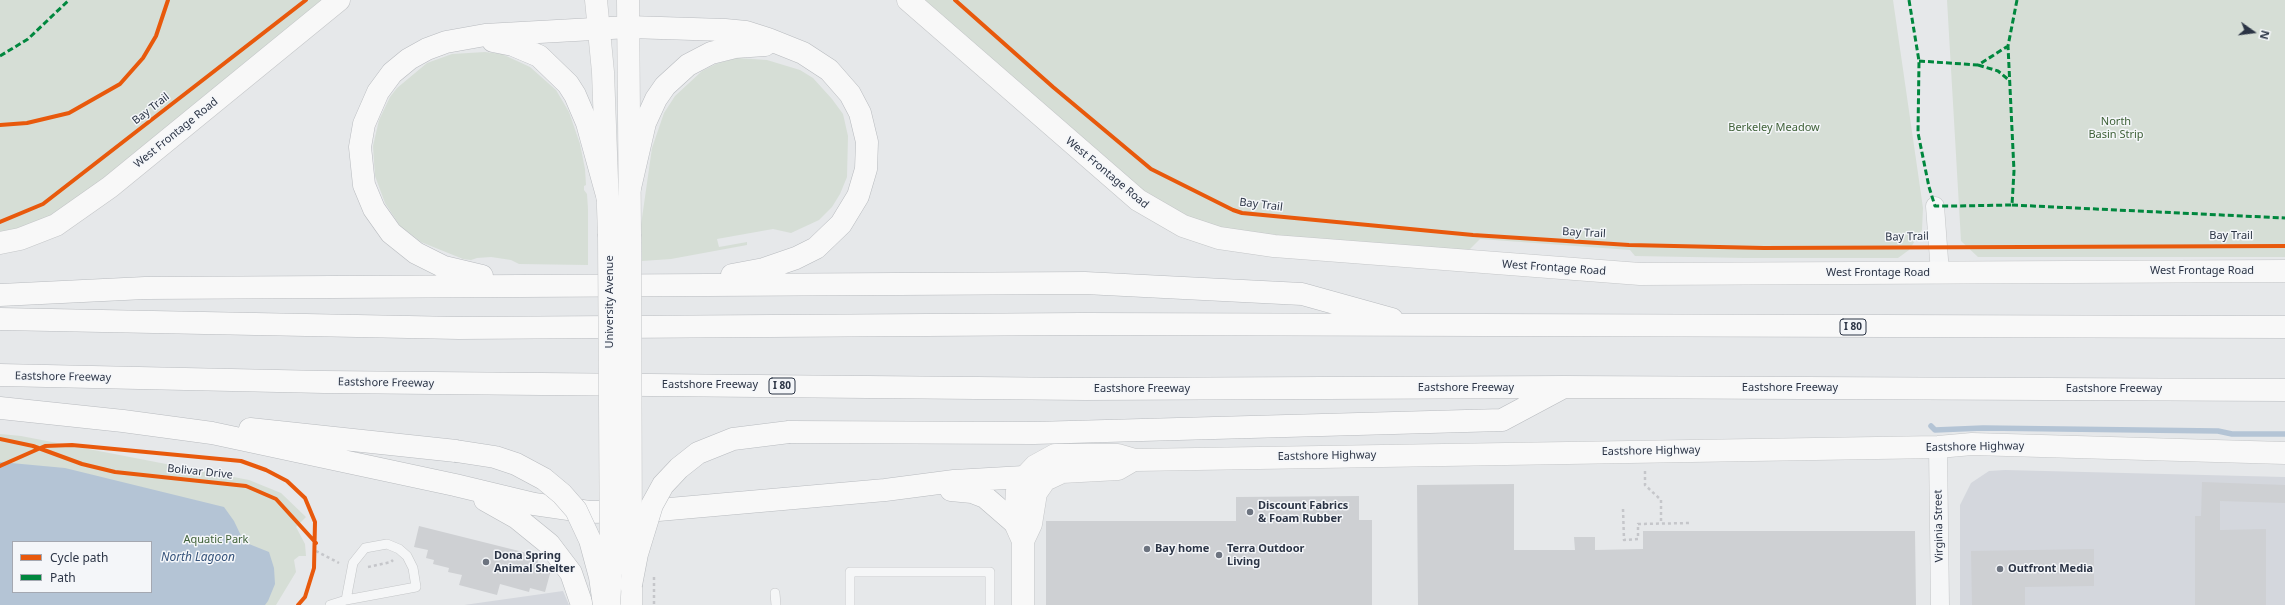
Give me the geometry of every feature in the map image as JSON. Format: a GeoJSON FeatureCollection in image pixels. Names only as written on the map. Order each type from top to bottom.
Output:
{"type":"FeatureCollection","features":[{"type":"Feature","properties":{"kind":"main road","name":"West Frontage Road"},"geometry":{"type":"LineString","coordinates":[[0,243],[20,239],[56,225],[110,187],[339,0]]}},
{"type":"Feature","properties":{"kind":"main road","name":"University Avenue"},"geometry":{"type":"LineString","coordinates":[[596,0],[600,29],[608,199],[620,234],[631,595]]}},
{"type":"Feature","properties":{"kind":"main road","name":"University Avenue"},"geometry":{"type":"LineString","coordinates":[[609,605],[620,234],[630,188],[628,0]]}},
{"type":"Feature","properties":{"kind":"main road","name":"West Frontage Road"},"geometry":{"type":"LineString","coordinates":[[908,0],[1138,200],[1183,226],[1219,238],[1282,246],[1640,274],[2285,271]]}},
{"type":"Feature","properties":{"kind":"main road"},"geometry":{"type":"LineString","coordinates":[[552,285],[475,275],[430,261],[402,244],[391,233],[374,210],[364,185],[360,159],[362,135],[368,112],[378,92],[400,66],[417,54],[446,42],[485,35],[629,27],[740,32],[768,39],[792,49],[812,58],[829,70],[850,94],[860,113],[867,142],[866,164],[862,187],[848,215],[833,233],[816,248],[786,262],[738,274],[645,285]]}},
{"type":"Feature","properties":{"kind":"main road"},"geometry":{"type":"LineString","coordinates":[[446,42],[485,40],[513,45],[539,56],[559,74],[575,95],[582,108],[608,199]]}},
{"type":"Feature","properties":{"kind":"main road"},"geometry":{"type":"LineString","coordinates":[[630,188],[650,111],[656,99],[677,74],[700,58],[723,49],[757,44],[792,49]]}},
{"type":"Feature","properties":{"kind":"main road"},"geometry":{"type":"LineString","coordinates":[[0,295],[145,288],[1085,283],[1159,285],[1302,294],[1420,326]]}},
{"type":"Feature","properties":{"kind":"main road","name":"I 80"},"geometry":{"type":"LineString","coordinates":[[0,319],[458,328],[1074,324],[2285,327]]}},
{"type":"Feature","properties":{"kind":"main road","name":"Eastshore Freeway"},"geometry":{"type":"LineString","coordinates":[[0,376],[324,382],[1093,389],[1564,386],[2285,390]]}},
{"type":"Feature","properties":{"kind":"main road"},"geometry":{"type":"LineString","coordinates":[[631,595],[637,554],[652,506],[663,485],[679,468],[698,453],[733,439],[789,432],[1034,433],[1502,420],[1564,386]]}},
{"type":"Feature","properties":{"kind":"main road"},"geometry":{"type":"LineString","coordinates":[[0,408],[123,421],[219,435],[426,478],[534,504],[571,510],[609,513],[885,490],[954,481],[1034,478]]}},
{"type":"Feature","properties":{"kind":"main road"},"geometry":{"type":"LineString","coordinates":[[123,421],[250,429],[456,451],[495,457],[516,464],[544,479],[562,494],[576,510],[590,540],[600,578],[604,605]]}},
{"type":"Feature","properties":{"kind":"main road","name":"Eastshore Highway"},"geometry":{"type":"LineString","coordinates":[[1034,478],[1035,466],[1055,455],[1118,455],[1135,460],[1938,447],[1972,444],[2285,453]]}},
{"type":"Feature","properties":{"kind":"main road"},"geometry":{"type":"LineString","coordinates":[[426,478],[479,496],[517,518],[533,530],[566,564],[576,582],[582,605]]}},
{"type":"Feature","properties":{"kind":"main road"},"geometry":{"type":"LineString","coordinates":[[1023,605],[1016,491],[1034,478]]}},
{"type":"Feature","properties":{"kind":"main road"},"geometry":{"type":"LineString","coordinates":[[885,490],[942,490],[972,492],[992,501],[1019,532]]}},
{"type":"Feature","properties":{"kind":"street"},"geometry":{"type":"LineString","coordinates":[[1935,206],[1940,273]]}},
{"type":"Feature","properties":{"kind":"street","name":"Virginia Street"},"geometry":{"type":"LineString","coordinates":[[1938,447],[1940,605]]}},
{"type":"Feature","properties":{"kind":"lane"},"geometry":{"type":"LineString","coordinates":[[330,605],[346,600],[416,586],[413,568],[407,556],[399,549],[387,544],[376,544],[365,548],[353,563],[346,600]]}},
{"type":"Feature","properties":{"kind":"lane"},"geometry":{"type":"LineString","coordinates":[[850,605],[850,572],[990,572],[990,605]]}},
{"type":"Feature","properties":{"kind":"lane"},"geometry":{"type":"LineString","coordinates":[[775,593],[776,605]]}},
{"type":"Feature","properties":{"kind":"path"},"geometry":{"type":"LineString","coordinates":[[1645,451],[1645,486],[1661,500],[1660,523]]}},
{"type":"Feature","properties":{"kind":"path"},"geometry":{"type":"LineString","coordinates":[[1623,509],[1624,540],[1638,539],[1638,524],[1691,523]]}},
{"type":"Feature","properties":{"kind":"path"},"geometry":{"type":"LineString","coordinates":[[315,557],[316,543]]}},
{"type":"Feature","properties":{"kind":"shaded area"},"geometry":{"type":"Polygon","coordinates":[[[2005,470],[2285,477],[2285,605],[1960,605],[1960,505],[1971,483],[1989,471],[2005,470]]]}},
{"type":"Feature","properties":{"kind":"shaded area"},"geometry":{"type":"Polygon","coordinates":[[[563,591],[569,605],[464,605],[563,591]]]}},
{"type":"Feature","properties":{"kind":"green space"},"geometry":{"type":"Polygon","coordinates":[[[0,0],[339,0],[110,187],[0,243],[0,0]]]}},
{"type":"Feature","properties":{"kind":"green space","name":"Berkeley Meadow"},"geometry":{"type":"Polygon","coordinates":[[[908,0],[1893,0],[1923,208],[1922,230],[1909,250],[1898,258],[1745,258],[1635,256],[1630,250],[1480,239],[1466,253],[1275,237],[1169,220],[908,0]]]}},
{"type":"Feature","properties":{"kind":"green space","name":"North Basin Strip"},"geometry":{"type":"Polygon","coordinates":[[[1947,0],[2285,0],[2285,257],[1978,257],[1961,241],[1947,0]]]}},
{"type":"Feature","properties":{"kind":"green space"},"geometry":{"type":"Polygon","coordinates":[[[485,52],[502,54],[530,67],[556,90],[569,112],[580,144],[585,169],[586,185],[584,186],[584,190],[587,194],[588,209],[588,265],[519,264],[511,260],[491,257],[471,260],[463,259],[421,242],[400,226],[385,203],[375,176],[373,146],[379,120],[390,97],[397,88],[427,63],[452,54],[485,52]]]}},
{"type":"Feature","properties":{"kind":"green space"},"geometry":{"type":"Polygon","coordinates":[[[737,58],[767,60],[800,70],[813,78],[832,99],[843,114],[848,136],[847,177],[840,194],[832,207],[819,220],[791,233],[773,229],[717,239],[719,247],[747,242],[747,245],[671,259],[642,261],[641,225],[652,148],[664,113],[675,96],[702,71],[716,64],[737,58]]]}},
{"type":"Feature","properties":{"kind":"green space","name":"North Lagoon"},"geometry":{"type":"Polygon","coordinates":[[[0,434],[21,436],[249,480],[281,493],[306,517],[296,527],[305,544],[306,556],[299,556],[294,560],[296,572],[276,605],[0,605],[0,434]]]}},
{"type":"Feature","properties":{"kind":"water","name":"North Lagoon"},"geometry":{"type":"Polygon","coordinates":[[[0,462],[65,468],[224,507],[234,521],[244,542],[269,552],[274,568],[275,584],[265,605],[0,605],[0,462]]]}},
{"type":"Feature","properties":{"kind":"building"},"geometry":{"type":"Polygon","coordinates":[[[2202,482],[2285,485],[2285,503],[2220,501],[2220,530],[2266,529],[2266,605],[2195,605],[2195,516],[2201,516],[2202,482]]]}},
{"type":"Feature","properties":{"kind":"building"},"geometry":{"type":"Polygon","coordinates":[[[1514,484],[1514,550],[1575,550],[1574,537],[1595,537],[1595,550],[1643,549],[1643,531],[1915,531],[1916,605],[1418,605],[1417,485],[1514,484]]]}},
{"type":"Feature","properties":{"kind":"building"},"geometry":{"type":"Polygon","coordinates":[[[1359,496],[1359,520],[1372,520],[1372,605],[1046,605],[1046,521],[1236,521],[1236,497],[1359,496]]]}},
{"type":"Feature","properties":{"kind":"building","name":"Dona Spring Animal Shelter"},"geometry":{"type":"Polygon","coordinates":[[[419,526],[539,556],[537,567],[551,570],[545,592],[530,588],[529,592],[500,584],[497,595],[459,585],[462,575],[448,572],[449,568],[433,564],[434,560],[426,558],[428,550],[414,547],[419,526]]]}},
{"type":"Feature","properties":{"kind":"building"},"geometry":{"type":"Polygon","coordinates":[[[2094,549],[2094,586],[2025,587],[2025,605],[1972,605],[1971,551],[2094,549]]]}},
{"type":"Feature","properties":{"kind":"waterway"},"geometry":{"type":"LineString","coordinates":[[1931,426],[1935,430],[1983,428],[2218,431],[2232,434],[2285,434]]}},
{"type":"Feature","properties":{"kind":"marked path"},"geometry":{"type":"LineString","coordinates":[[0,56],[28,39],[69,0]]}},
{"type":"Feature","properties":{"kind":"marked path"},"geometry":{"type":"LineString","coordinates":[[1909,0],[1919,61],[1918,133],[1929,187],[1935,206],[2012,205],[2014,171],[2008,46],[2017,0]]}},
{"type":"Feature","properties":{"kind":"marked path"},"geometry":{"type":"LineString","coordinates":[[1919,61],[1978,65],[2008,46]]}},
{"type":"Feature","properties":{"kind":"marked path"},"geometry":{"type":"LineString","coordinates":[[1978,65],[1998,71],[2010,81]]}},
{"type":"Feature","properties":{"kind":"marked path"},"geometry":{"type":"LineString","coordinates":[[2012,205],[2285,218]]}},
{"type":"Feature","properties":{"kind":"cycle path"},"geometry":{"type":"LineString","coordinates":[[0,125],[27,123],[69,113],[120,84],[143,58],[156,36],[168,0]]}},
{"type":"Feature","properties":{"kind":"cycle path","name":"Bay Trail"},"geometry":{"type":"LineString","coordinates":[[0,222],[43,204],[306,0]]}},
{"type":"Feature","properties":{"kind":"cycle path","name":"Bay Trail"},"geometry":{"type":"LineString","coordinates":[[955,0],[1053,87],[1151,169],[1233,210],[1242,213],[1473,235],[1629,245],[1764,248],[2285,246]]}},
{"type":"Feature","properties":{"kind":"cycle path","name":"Bolivar Drive"},"geometry":{"type":"LineString","coordinates":[[0,439],[33,446],[82,464],[115,472],[246,486],[276,499],[316,543]]}},
{"type":"Feature","properties":{"kind":"cycle path","name":"Bolivar Drive"},"geometry":{"type":"LineString","coordinates":[[0,466],[45,446],[72,445],[241,461],[266,470],[287,481],[305,498],[315,522],[314,568],[305,597],[298,605]]}},
{"type":"Feature","properties":{"kind":"place","name":"Discount Fabrics & Foam Rubber"},"geometry":{"type":"Point","coordinates":[1250,512]}},
{"type":"Feature","properties":{"kind":"place","name":"Bay home"},"geometry":{"type":"Point","coordinates":[1147,549]}},
{"type":"Feature","properties":{"kind":"place","name":"Terra Outdoor Living"},"geometry":{"type":"Point","coordinates":[1219,555]}},
{"type":"Feature","properties":{"kind":"place","name":"Dona Spring Animal Shelter"},"geometry":{"type":"Point","coordinates":[486,562]}},
{"type":"Feature","properties":{"kind":"place","name":"Outfront Media"},"geometry":{"type":"Point","coordinates":[2000,569]}},
{"type":"Feature","properties":{"kind":"park label","name":"Aquatic Park"},"geometry":{"type":"Point","coordinates":[216,540]}}]}
